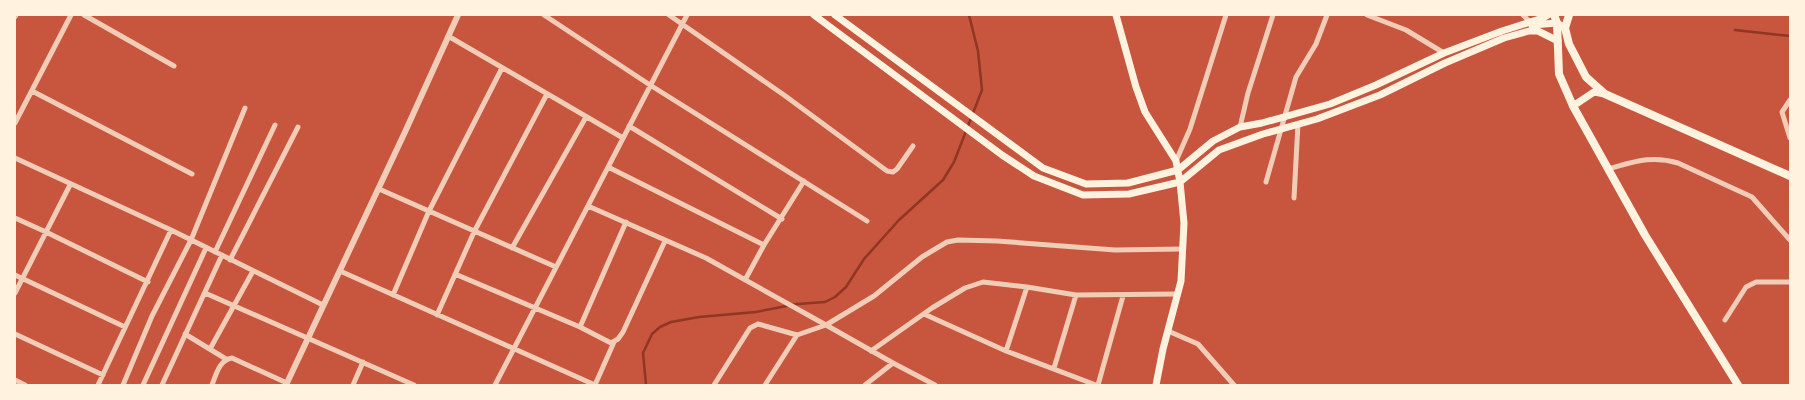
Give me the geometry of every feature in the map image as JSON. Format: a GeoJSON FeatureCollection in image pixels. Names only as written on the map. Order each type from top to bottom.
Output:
{"type":"FeatureCollection","features":[{"type":"Feature","properties":{"kind":"main road"},"geometry":{"type":"LineString","coordinates":[[814,15],[1002,155],[1038,177],[1083,195],[1130,194],[1180,182],[1219,150],[1317,119],[1380,94],[1504,38],[1548,15]]}},
{"type":"Feature","properties":{"kind":"main road"},"geometry":{"type":"LineString","coordinates":[[836,15],[1043,168],[1086,184],[1128,183],[1178,170],[1212,141],[1240,127],[1330,104],[1444,53],[1502,31],[1521,29],[1556,19]]}},
{"type":"Feature","properties":{"kind":"main road"},"geometry":{"type":"LineString","coordinates":[[1116,15],[1145,112],[1176,161],[1180,182],[1184,223],[1181,281],[1156,385]]}},
{"type":"Feature","properties":{"kind":"main road"},"geometry":{"type":"LineString","coordinates":[[1565,28],[1569,15]]}},
{"type":"Feature","properties":{"kind":"main road"},"geometry":{"type":"LineString","coordinates":[[1556,19],[1565,28],[1569,44],[1579,66],[1589,81],[1605,94]]}},
{"type":"Feature","properties":{"kind":"main road"},"geometry":{"type":"LineString","coordinates":[[1556,19],[1559,74],[1572,106],[1645,235],[1738,385]]}},
{"type":"Feature","properties":{"kind":"main road"},"geometry":{"type":"LineString","coordinates":[[1521,29],[1538,31],[1558,41]]}},
{"type":"Feature","properties":{"kind":"main road"},"geometry":{"type":"LineString","coordinates":[[1572,106],[1594,92],[1605,94],[1790,176]]}},
{"type":"Feature","properties":{"kind":"main road"},"geometry":{"type":"LineString","coordinates":[[1038,177],[1043,168]]}},
{"type":"Feature","properties":{"kind":"street"},"geometry":{"type":"LineString","coordinates":[[15,123],[70,15]]}},
{"type":"Feature","properties":{"kind":"street"},"geometry":{"type":"LineString","coordinates":[[84,15],[174,66]]}},
{"type":"Feature","properties":{"kind":"street"},"geometry":{"type":"LineString","coordinates":[[212,385],[221,364],[226,359],[232,358],[286,384],[379,189],[458,15]]}},
{"type":"Feature","properties":{"kind":"street"},"geometry":{"type":"LineString","coordinates":[[544,15],[650,85],[867,220]]}},
{"type":"Feature","properties":{"kind":"street"},"geometry":{"type":"LineString","coordinates":[[669,15],[784,95],[887,171],[893,172],[897,169],[913,146]]}},
{"type":"Feature","properties":{"kind":"street"},"geometry":{"type":"LineString","coordinates":[[495,385],[687,15]]}},
{"type":"Feature","properties":{"kind":"street"},"geometry":{"type":"LineString","coordinates":[[1176,161],[1190,129],[1226,15]]}},
{"type":"Feature","properties":{"kind":"street"},"geometry":{"type":"LineString","coordinates":[[1240,127],[1248,93],[1273,15]]}},
{"type":"Feature","properties":{"kind":"street"},"geometry":{"type":"LineString","coordinates":[[1266,182],[1296,77],[1316,44],[1327,15]]}},
{"type":"Feature","properties":{"kind":"street"},"geometry":{"type":"LineString","coordinates":[[1367,15],[1406,30],[1444,53]]}},
{"type":"Feature","properties":{"kind":"street"},"geometry":{"type":"LineString","coordinates":[[1523,15],[1530,23]]}},
{"type":"Feature","properties":{"kind":"street"},"geometry":{"type":"LineString","coordinates":[[448,36],[623,138]]}},
{"type":"Feature","properties":{"kind":"street"},"geometry":{"type":"LineString","coordinates":[[393,295],[429,212],[502,68]]}},
{"type":"Feature","properties":{"kind":"street"},"geometry":{"type":"LineString","coordinates":[[32,91],[192,174]]}},
{"type":"Feature","properties":{"kind":"street"},"geometry":{"type":"LineString","coordinates":[[437,315],[474,232],[547,94]]}},
{"type":"Feature","properties":{"kind":"street"},"geometry":{"type":"LineString","coordinates":[[1790,100],[1782,112],[1790,138]]}},
{"type":"Feature","properties":{"kind":"street"},"geometry":{"type":"LineString","coordinates":[[123,385],[152,316],[191,240],[245,108]]}},
{"type":"Feature","properties":{"kind":"street"},"geometry":{"type":"LineString","coordinates":[[512,248],[586,117]]}},
{"type":"Feature","properties":{"kind":"street"},"geometry":{"type":"LineString","coordinates":[[1294,198],[1298,124]]}},
{"type":"Feature","properties":{"kind":"street"},"geometry":{"type":"LineString","coordinates":[[215,252],[275,125]]}},
{"type":"Feature","properties":{"kind":"street"},"geometry":{"type":"LineString","coordinates":[[629,126],[782,219]]}},
{"type":"Feature","properties":{"kind":"street"},"geometry":{"type":"LineString","coordinates":[[230,260],[298,127]]}},
{"type":"Feature","properties":{"kind":"street"},"geometry":{"type":"LineString","coordinates":[[15,158],[171,230],[323,305]]}},
{"type":"Feature","properties":{"kind":"street"},"geometry":{"type":"LineString","coordinates":[[1608,169],[1649,158],[1678,163],[1752,197],[1790,240]]}},
{"type":"Feature","properties":{"kind":"street"},"geometry":{"type":"LineString","coordinates":[[608,167],[764,245]]}},
{"type":"Feature","properties":{"kind":"street"},"geometry":{"type":"LineString","coordinates":[[745,280],[764,245],[804,181]]}},
{"type":"Feature","properties":{"kind":"street"},"geometry":{"type":"LineString","coordinates":[[15,293],[70,185]]}},
{"type":"Feature","properties":{"kind":"street"},"geometry":{"type":"LineString","coordinates":[[379,189],[556,267]]}},
{"type":"Feature","properties":{"kind":"street"},"geometry":{"type":"LineString","coordinates":[[588,206],[706,258],[893,363],[936,385]]}},
{"type":"Feature","properties":{"kind":"street"},"geometry":{"type":"LineString","coordinates":[[15,218],[148,282]]}},
{"type":"Feature","properties":{"kind":"street"},"geometry":{"type":"LineString","coordinates":[[580,328],[626,222]]}},
{"type":"Feature","properties":{"kind":"street"},"geometry":{"type":"LineString","coordinates":[[98,385],[171,230]]}},
{"type":"Feature","properties":{"kind":"street"},"geometry":{"type":"LineString","coordinates":[[340,272],[595,385],[614,342],[623,332],[665,241]]}},
{"type":"Feature","properties":{"kind":"street"},"geometry":{"type":"LineString","coordinates":[[714,385],[752,326],[761,324],[797,335],[826,325],[874,296],[922,257],[938,247],[953,241],[997,241],[1115,250],[1182,249]]}},
{"type":"Feature","properties":{"kind":"street"},"geometry":{"type":"LineString","coordinates":[[143,385],[206,248]]}},
{"type":"Feature","properties":{"kind":"street"},"geometry":{"type":"LineString","coordinates":[[170,385],[162,383],[222,255]]}},
{"type":"Feature","properties":{"kind":"street"},"geometry":{"type":"LineString","coordinates":[[210,349],[253,270]]}},
{"type":"Feature","properties":{"kind":"street"},"geometry":{"type":"LineString","coordinates":[[455,274],[608,342],[614,342]]}},
{"type":"Feature","properties":{"kind":"street"},"geometry":{"type":"LineString","coordinates":[[15,276],[125,327]]}},
{"type":"Feature","properties":{"kind":"street"},"geometry":{"type":"LineString","coordinates":[[1725,320],[1746,287],[1751,284],[1756,282],[1790,282]]}},
{"type":"Feature","properties":{"kind":"street"},"geometry":{"type":"LineString","coordinates":[[872,351],[924,314],[965,288],[975,284],[994,283],[1076,295],[1178,294]]}},
{"type":"Feature","properties":{"kind":"street"},"geometry":{"type":"LineString","coordinates":[[1006,351],[1027,287]]}},
{"type":"Feature","properties":{"kind":"street"},"geometry":{"type":"LineString","coordinates":[[205,293],[414,385]]}},
{"type":"Feature","properties":{"kind":"street"},"geometry":{"type":"LineString","coordinates":[[1054,368],[1076,295]]}},
{"type":"Feature","properties":{"kind":"street"},"geometry":{"type":"LineString","coordinates":[[924,314],[1006,351],[1097,385],[1123,296]]}},
{"type":"Feature","properties":{"kind":"street"},"geometry":{"type":"LineString","coordinates":[[1168,331],[1198,344],[1234,385]]}},
{"type":"Feature","properties":{"kind":"street"},"geometry":{"type":"LineString","coordinates":[[15,334],[103,375]]}},
{"type":"Feature","properties":{"kind":"street"},"geometry":{"type":"LineString","coordinates":[[185,334],[226,359]]}},
{"type":"Feature","properties":{"kind":"street"},"geometry":{"type":"LineString","coordinates":[[765,385],[797,335]]}},
{"type":"Feature","properties":{"kind":"street"},"geometry":{"type":"LineString","coordinates":[[353,385],[362,362]]}},
{"type":"Feature","properties":{"kind":"street"},"geometry":{"type":"LineString","coordinates":[[865,385],[893,363]]}},
{"type":"Feature","properties":{"kind":"street"},"geometry":{"type":"LineString","coordinates":[[15,380],[25,385]]}},
{"type":"Feature","properties":{"kind":"waterway"},"geometry":{"type":"LineString","coordinates":[[646,385],[643,353],[652,334],[660,327],[671,322],[699,317],[756,312],[797,304],[825,302],[835,297],[846,287],[864,259],[899,220],[943,180],[954,162],[982,90],[978,51],[969,15]]}},
{"type":"Feature","properties":{"kind":"waterway"},"geometry":{"type":"LineString","coordinates":[[1735,30],[1790,36]]}}]}
